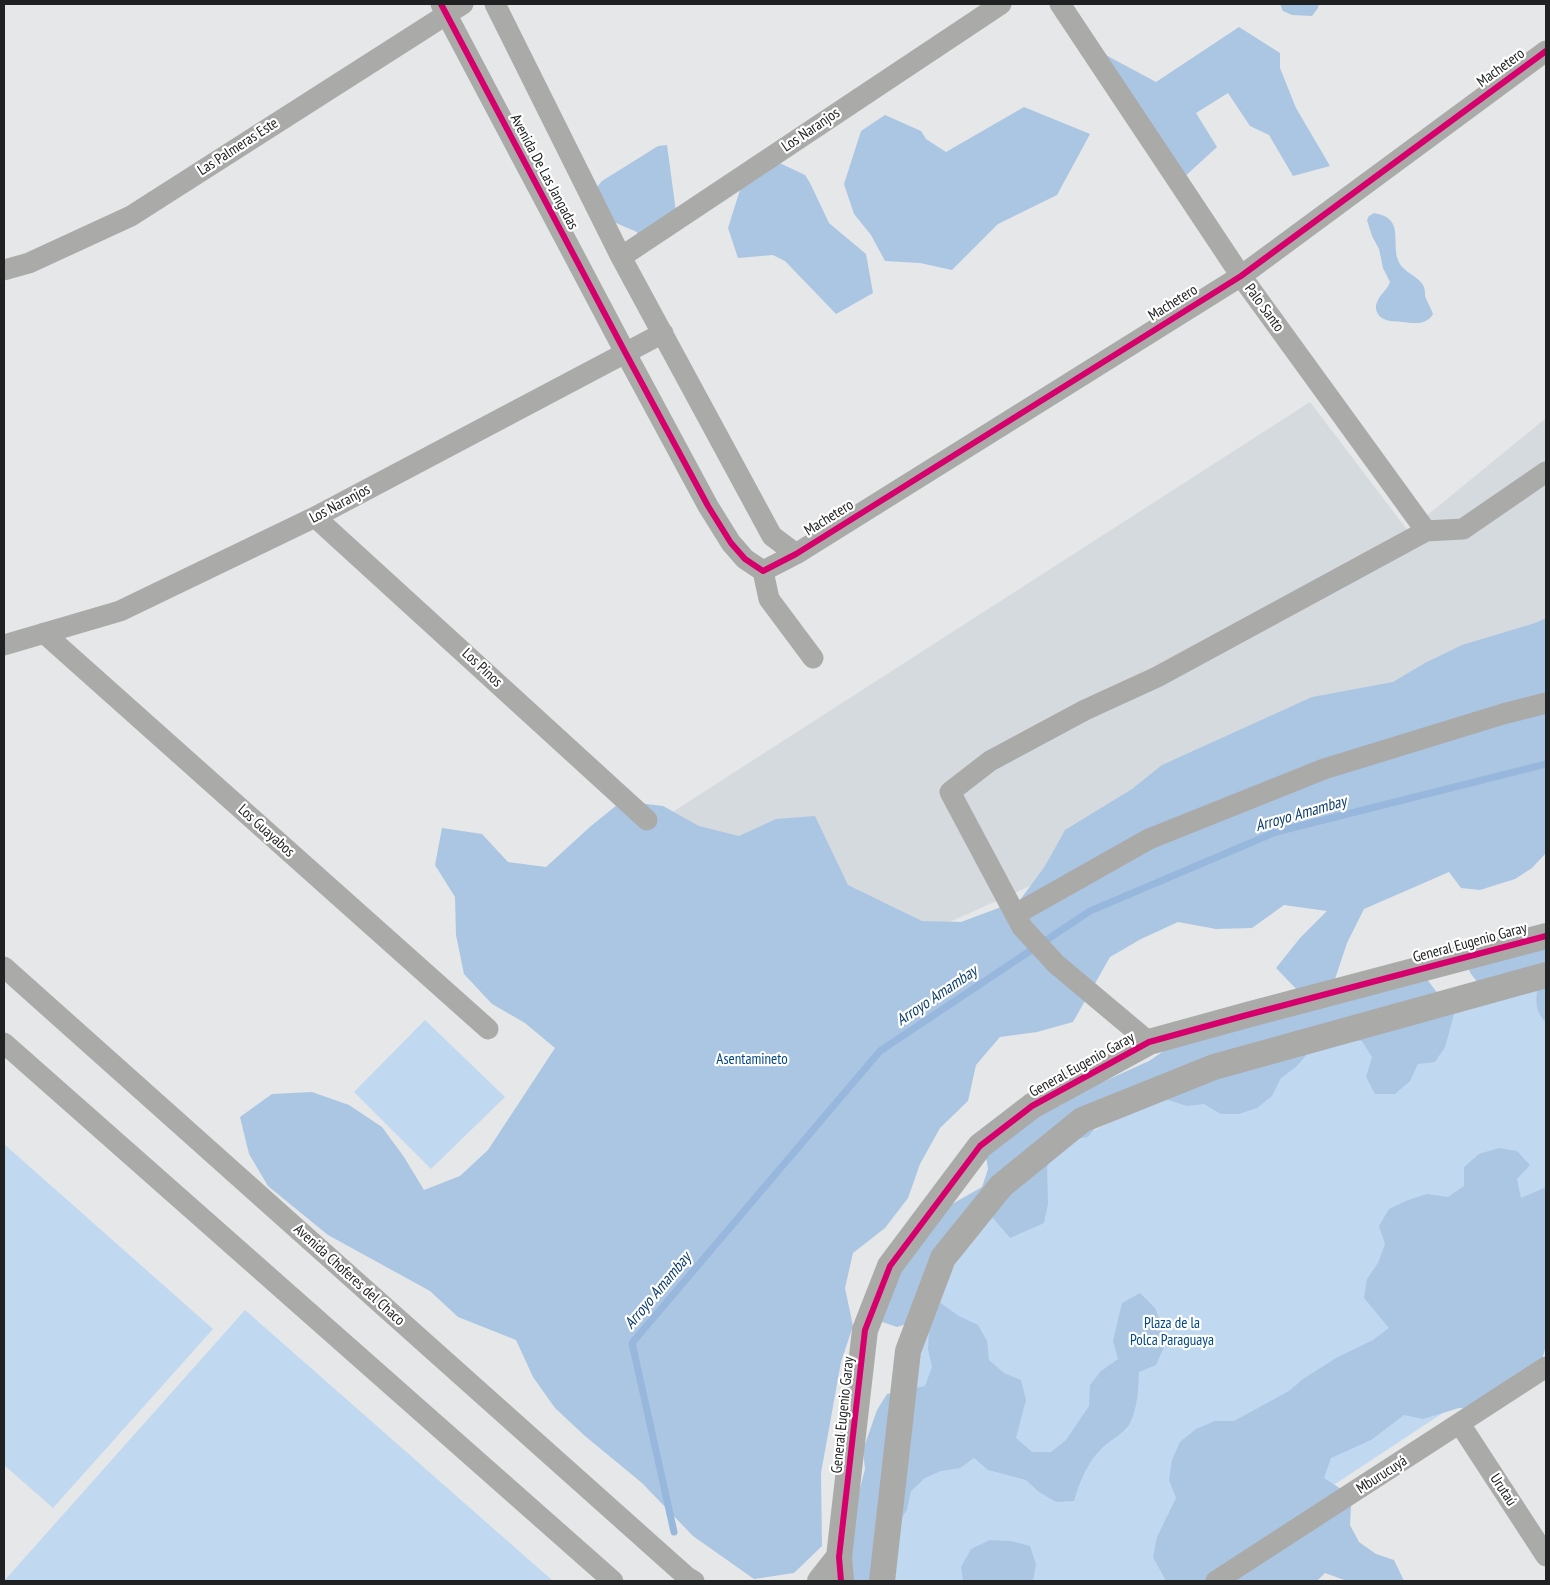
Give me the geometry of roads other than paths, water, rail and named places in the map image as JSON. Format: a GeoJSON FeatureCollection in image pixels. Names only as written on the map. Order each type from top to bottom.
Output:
{"type":"FeatureCollection","features":[{"type":"Feature","properties":{"kind":"street","name":"Avenida De Las Jangadas"},"geometry":{"type":"LineString","coordinates":[[495,4],[621,257],[772,536],[796,554]]}},
{"type":"Feature","properties":{"kind":"street","name":"Los Naranjos"},"geometry":{"type":"LineString","coordinates":[[621,257],[1002,4]]}},
{"type":"Feature","properties":{"kind":"street","name":"Palo Santo"},"geometry":{"type":"LineString","coordinates":[[1060,4],[1241,276],[1426,531]]}},
{"type":"Feature","properties":{"kind":"street","name":"Avenida De Las Jangadas"},"geometry":{"type":"LineString","coordinates":[[450,7],[624,352],[708,506],[731,543],[745,559],[763,571]]}},
{"type":"Feature","properties":{"kind":"street","name":"Las Palmeras Este"},"geometry":{"type":"LineString","coordinates":[[4,270],[29,264],[131,216],[450,7]]}},
{"type":"Feature","properties":{"kind":"street","name":"Machetero"},"geometry":{"type":"LineString","coordinates":[[763,571],[796,554],[1241,276],[1546,50]]}},
{"type":"Feature","properties":{"kind":"street","name":"Los Naranjos"},"geometry":{"type":"LineString","coordinates":[[4,645],[120,611],[315,517],[663,333]]}},
{"type":"Feature","properties":{"kind":"street"},"geometry":{"type":"LineString","coordinates":[[1149,1042],[1056,964],[1019,920],[950,792],[990,761],[1085,710],[1158,678],[1426,531],[1463,530],[1546,472]]}},
{"type":"Feature","properties":{"kind":"street","name":"Los Pinos"},"geometry":{"type":"LineString","coordinates":[[315,517],[647,820]]}},
{"type":"Feature","properties":{"kind":"street"},"geometry":{"type":"LineString","coordinates":[[763,571],[769,599],[813,658]]}},
{"type":"Feature","properties":{"kind":"street","name":"Los Guayabos"},"geometry":{"type":"LineString","coordinates":[[44,634],[488,1029]]}},
{"type":"Feature","properties":{"kind":"street"},"geometry":{"type":"LineString","coordinates":[[1019,920],[1149,839],[1324,769],[1503,714],[1546,704]]}},
{"type":"Feature","properties":{"kind":"street","name":"General Eugenio Garay"},"geometry":{"type":"LineString","coordinates":[[840,1569],[865,1330],[890,1266],[980,1146],[1032,1106],[1149,1042],[1546,936]]}},
{"type":"Feature","properties":{"kind":"street","name":"Avenida Choferes del Chaco"},"geometry":{"type":"LineString","coordinates":[[5,970],[689,1580]]}},
{"type":"Feature","properties":{"kind":"street"},"geometry":{"type":"LineString","coordinates":[[882,1581],[908,1351],[943,1258],[1001,1186],[1082,1120],[1214,1067],[1546,976]]}},
{"type":"Feature","properties":{"kind":"street"},"geometry":{"type":"LineString","coordinates":[[4,1044],[613,1581]]}},
{"type":"Feature","properties":{"kind":"street","name":"Mburucuyá"},"geometry":{"type":"LineString","coordinates":[[1216,1581],[1546,1367]]}},
{"type":"Feature","properties":{"kind":"street","name":"Urutaú"},"geometry":{"type":"LineString","coordinates":[[1460,1424],[1546,1556]]}},
{"type":"Feature","properties":{"kind":"street"},"geometry":{"type":"LineString","coordinates":[[820,1581],[840,1569]]}},
{"type":"Feature","properties":{"kind":"waterway","name":"Arroyo Amambay"},"geometry":{"type":"LineString","coordinates":[[674,1532],[632,1343],[880,1051],[1090,911],[1276,832],[1546,764]]}},
{"type":"Feature","properties":{"kind":"park label","name":"Asentamineto"},"geometry":{"type":"Point","coordinates":[752,1060]}},
{"type":"Feature","properties":{"kind":"park label","name":"Plaza de la Polca Paraguaya"},"geometry":{"type":"Point","coordinates":[1172,1332]}}]}
